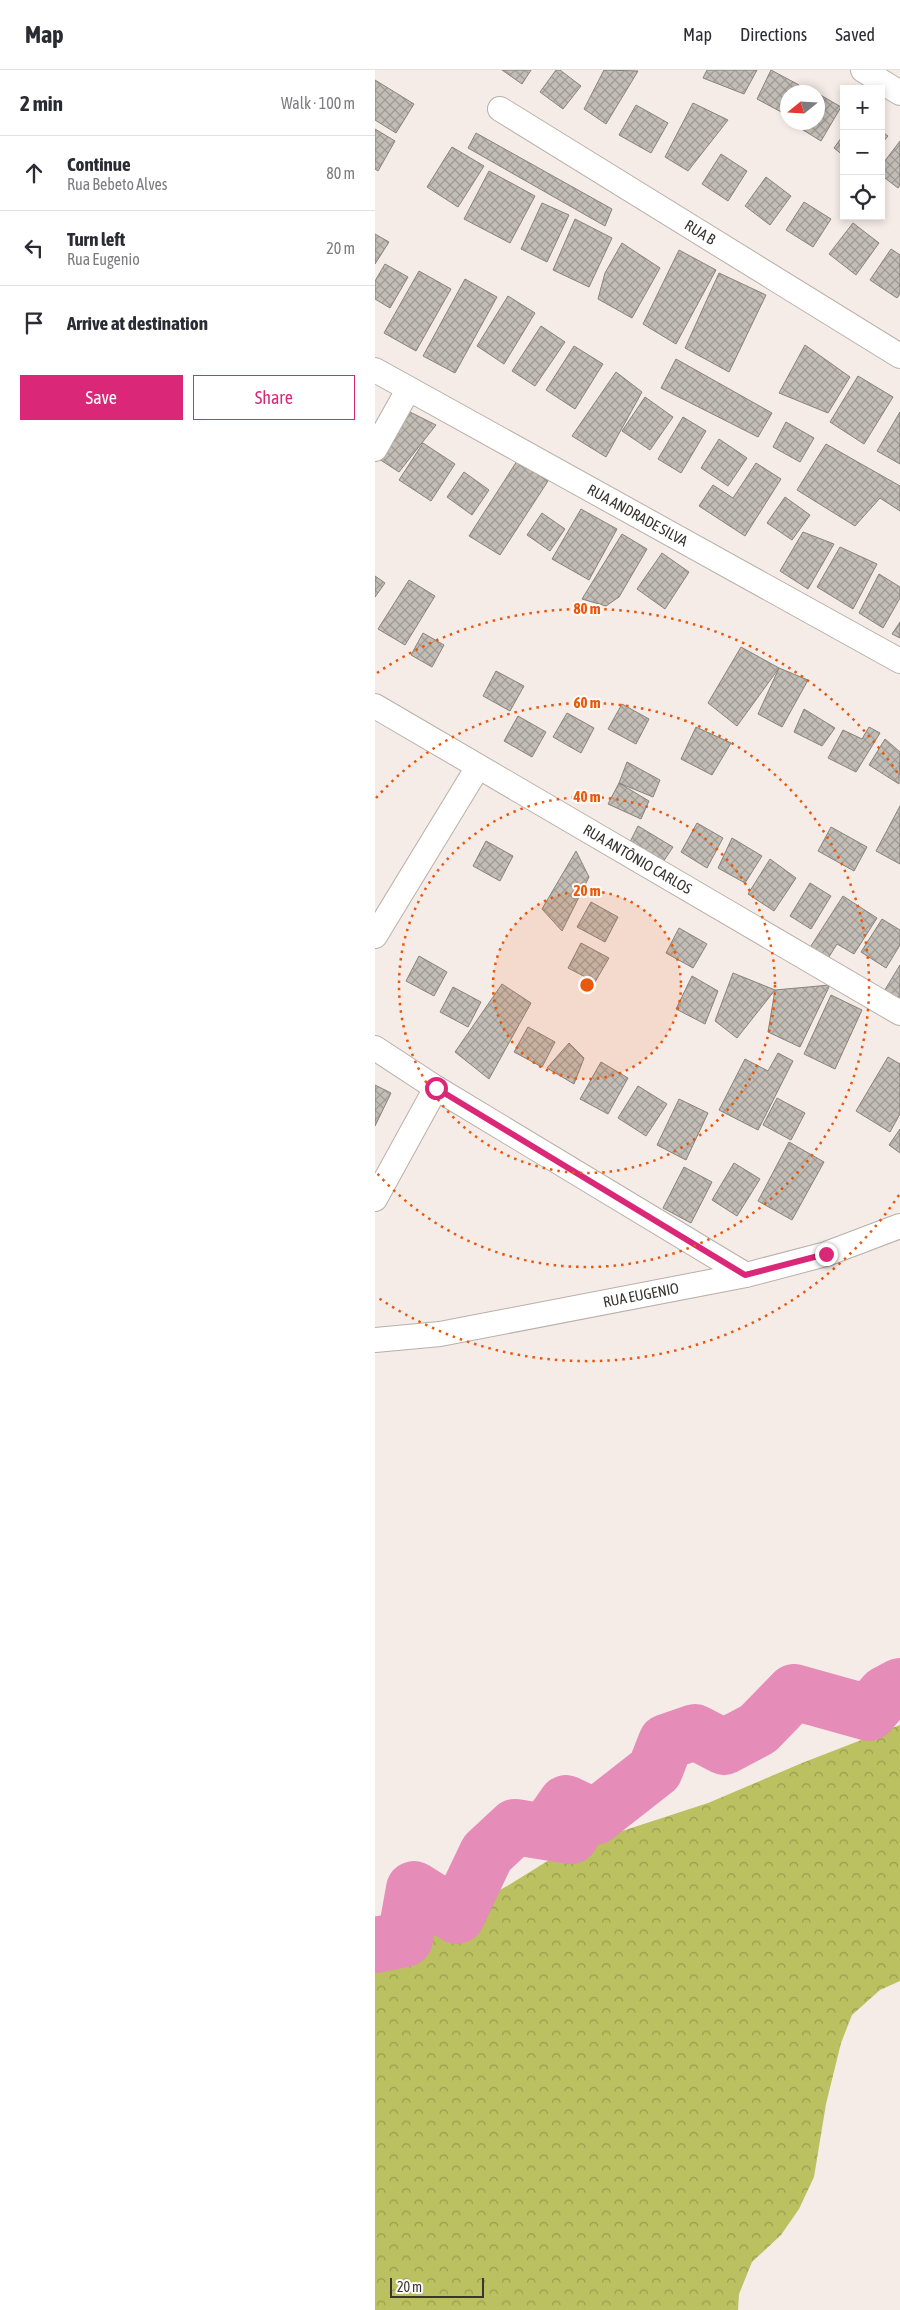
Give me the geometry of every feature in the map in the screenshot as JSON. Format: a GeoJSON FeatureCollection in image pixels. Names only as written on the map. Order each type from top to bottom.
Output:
{"type":"FeatureCollection","features":[{"type":"Feature","properties":{"kind":"street"},"geometry":{"type":"LineString","coordinates":[[863,70],[900,93]]}},
{"type":"Feature","properties":{"kind":"street","name":"RUA B"},"geometry":{"type":"LineString","coordinates":[[500,110],[900,356]]}},
{"type":"Feature","properties":{"kind":"street","name":"RUA ANDRADE SILVA"},"geometry":{"type":"LineString","coordinates":[[375,370],[900,661]]}},
{"type":"Feature","properties":{"kind":"street"},"geometry":{"type":"LineString","coordinates":[[375,448],[409,390]]}},
{"type":"Feature","properties":{"kind":"street","name":"RUA ANTÔNIO CARLOS"},"geometry":{"type":"LineString","coordinates":[[375,706],[900,1013]]}},
{"type":"Feature","properties":{"kind":"street"},"geometry":{"type":"LineString","coordinates":[[375,936],[478,767]]}},
{"type":"Feature","properties":{"kind":"street"},"geometry":{"type":"LineString","coordinates":[[375,1048],[436,1088],[745,1275]]}},
{"type":"Feature","properties":{"kind":"street"},"geometry":{"type":"LineString","coordinates":[[375,1199],[436,1088]]}},
{"type":"Feature","properties":{"kind":"street","name":"RUA EUGENIO"},"geometry":{"type":"LineString","coordinates":[[375,1340],[440,1334],[745,1275],[826,1254],[900,1226]]}},
{"type":"Feature","properties":{"kind":"green space"},"geometry":{"type":"Polygon","coordinates":[[[900,1725],[900,1981],[880,1990],[852,2015],[841,2043],[826,2104],[814,2177],[799,2209],[781,2235],[752,2262],[739,2294],[738,2310],[375,2310],[375,1960],[507,1886],[567,1849],[708,1803],[802,1763],[900,1725]]]}},
{"type":"Feature","properties":{"kind":"building"},"geometry":{"type":"Polygon","coordinates":[[[502,70],[531,70],[522,84],[502,70]]]}},
{"type":"Feature","properties":{"kind":"building"},"geometry":{"type":"Polygon","coordinates":[[[556,70],[560,70],[581,86],[563,109],[540,92],[556,70]]]}},
{"type":"Feature","properties":{"kind":"building"},"geometry":{"type":"Polygon","coordinates":[[[604,70],[638,71],[606,124],[584,109],[604,70]]]}},
{"type":"Feature","properties":{"kind":"building"},"geometry":{"type":"Polygon","coordinates":[[[707,70],[757,70],[744,94],[703,78],[707,70]]]}},
{"type":"Feature","properties":{"kind":"building"},"geometry":{"type":"Polygon","coordinates":[[[771,70],[799,85],[780,85],[780,111],[757,99],[771,70]]]}},
{"type":"Feature","properties":{"kind":"building"},"geometry":{"type":"Polygon","coordinates":[[[375,80],[414,104],[396,133],[375,120],[375,80]]]}},
{"type":"Feature","properties":{"kind":"building"},"geometry":{"type":"Polygon","coordinates":[[[825,98],[840,106],[840,109],[821,141],[803,130],[825,130],[825,98]]]}},
{"type":"Feature","properties":{"kind":"building"},"geometry":{"type":"Polygon","coordinates":[[[693,103],[728,120],[688,171],[665,157],[693,103]]]}},
{"type":"Feature","properties":{"kind":"building"},"geometry":{"type":"Polygon","coordinates":[[[636,105],[668,123],[651,153],[619,135],[636,105]]]}},
{"type":"Feature","properties":{"kind":"building"},"geometry":{"type":"Polygon","coordinates":[[[375,129],[395,141],[378,171],[375,169],[375,129]]]}},
{"type":"Feature","properties":{"kind":"building"},"geometry":{"type":"Polygon","coordinates":[[[476,133],[612,209],[605,226],[468,148],[476,133]]]}},
{"type":"Feature","properties":{"kind":"building"},"geometry":{"type":"Polygon","coordinates":[[[840,140],[840,153],[834,148],[840,140]]]}},
{"type":"Feature","properties":{"kind":"building"},"geometry":{"type":"Polygon","coordinates":[[[900,141],[900,185],[898,188],[885,178],[885,161],[900,141]]]}},
{"type":"Feature","properties":{"kind":"building"},"geometry":{"type":"Polygon","coordinates":[[[452,147],[484,166],[458,207],[427,187],[452,147]]]}},
{"type":"Feature","properties":{"kind":"building"},"geometry":{"type":"Polygon","coordinates":[[[721,154],[747,171],[728,201],[702,184],[721,154]]]}},
{"type":"Feature","properties":{"kind":"building"},"geometry":{"type":"Polygon","coordinates":[[[489,171],[535,196],[510,243],[464,219],[489,171]]]}},
{"type":"Feature","properties":{"kind":"building"},"geometry":{"type":"Polygon","coordinates":[[[766,177],[791,196],[770,225],[745,206],[766,177]]]}},
{"type":"Feature","properties":{"kind":"building"},"geometry":{"type":"Polygon","coordinates":[[[804,202],[831,219],[813,247],[786,230],[804,202]]]}},
{"type":"Feature","properties":{"kind":"building"},"geometry":{"type":"Polygon","coordinates":[[[542,203],[569,215],[547,262],[521,249],[542,203]]]}},
{"type":"Feature","properties":{"kind":"building"},"geometry":{"type":"Polygon","coordinates":[[[575,219],[612,238],[589,287],[553,270],[575,219]]]}},
{"type":"Feature","properties":{"kind":"building"},"geometry":{"type":"Polygon","coordinates":[[[853,223],[879,243],[856,275],[829,254],[853,223]]]}},
{"type":"Feature","properties":{"kind":"building"},"geometry":{"type":"Polygon","coordinates":[[[375,234],[389,242],[375,264],[375,234]]]}},
{"type":"Feature","properties":{"kind":"building"},"geometry":{"type":"Polygon","coordinates":[[[622,243],[660,268],[632,318],[598,299],[605,273],[622,243]]]}},
{"type":"Feature","properties":{"kind":"building"},"geometry":{"type":"Polygon","coordinates":[[[891,249],[900,255],[900,294],[897,298],[870,280],[891,249]]]}},
{"type":"Feature","properties":{"kind":"building"},"geometry":{"type":"Polygon","coordinates":[[[679,250],[716,270],[676,344],[643,324],[679,250]]]}},
{"type":"Feature","properties":{"kind":"building"},"geometry":{"type":"Polygon","coordinates":[[[385,264],[408,277],[390,308],[375,299],[375,281],[385,264]]]}},
{"type":"Feature","properties":{"kind":"building"},"geometry":{"type":"Polygon","coordinates":[[[419,271],[451,289],[416,351],[384,333],[419,271]]]}},
{"type":"Feature","properties":{"kind":"building"},"geometry":{"type":"Polygon","coordinates":[[[719,273],[766,295],[729,372],[685,348],[719,273]]]}},
{"type":"Feature","properties":{"kind":"building"},"geometry":{"type":"Polygon","coordinates":[[[465,279],[497,297],[455,373],[423,356],[465,279]]]}},
{"type":"Feature","properties":{"kind":"building"},"geometry":{"type":"Polygon","coordinates":[[[508,296],[535,313],[504,364],[477,346],[508,296]]]}},
{"type":"Feature","properties":{"kind":"building"},"geometry":{"type":"Polygon","coordinates":[[[541,326],[565,342],[535,386],[512,371],[541,326]]]}},
{"type":"Feature","properties":{"kind":"building"},"geometry":{"type":"Polygon","coordinates":[[[805,345],[850,377],[828,413],[779,393],[805,345]]]}},
{"type":"Feature","properties":{"kind":"building"},"geometry":{"type":"Polygon","coordinates":[[[574,346],[603,364],[575,409],[546,390],[574,346]]]}},
{"type":"Feature","properties":{"kind":"building"},"geometry":{"type":"Polygon","coordinates":[[[676,359],[772,413],[758,437],[661,388],[676,359]]]}},
{"type":"Feature","properties":{"kind":"building"},"geometry":{"type":"Polygon","coordinates":[[[616,372],[642,392],[606,457],[572,436],[616,372]]]}},
{"type":"Feature","properties":{"kind":"building"},"geometry":{"type":"Polygon","coordinates":[[[858,376],[893,397],[864,444],[830,422],[858,376]]]}},
{"type":"Feature","properties":{"kind":"building"},"geometry":{"type":"Polygon","coordinates":[[[645,397],[673,417],[650,450],[622,431],[645,397]]]}},
{"type":"Feature","properties":{"kind":"building"},"geometry":{"type":"Polygon","coordinates":[[[404,409],[436,425],[399,472],[379,459],[404,409]]]}},
{"type":"Feature","properties":{"kind":"building"},"geometry":{"type":"Polygon","coordinates":[[[900,412],[900,464],[877,451],[900,412]]]}},
{"type":"Feature","properties":{"kind":"building"},"geometry":{"type":"Polygon","coordinates":[[[683,417],[706,431],[681,473],[658,459],[683,417]]]}},
{"type":"Feature","properties":{"kind":"building"},"geometry":{"type":"Polygon","coordinates":[[[786,422],[814,438],[800,462],[773,447],[786,422]]]}},
{"type":"Feature","properties":{"kind":"building"},"geometry":{"type":"Polygon","coordinates":[[[719,439],[747,458],[728,486],[701,468],[719,439]]]}},
{"type":"Feature","properties":{"kind":"building"},"geometry":{"type":"Polygon","coordinates":[[[423,443],[455,464],[431,501],[399,480],[423,443]]]}},
{"type":"Feature","properties":{"kind":"building"},"geometry":{"type":"Polygon","coordinates":[[[826,444],[900,486],[900,511],[880,498],[855,526],[797,490],[826,444]]]}},
{"type":"Feature","properties":{"kind":"building"},"geometry":{"type":"Polygon","coordinates":[[[517,461],[548,481],[500,555],[469,536],[517,461]]]}},
{"type":"Feature","properties":{"kind":"building"},"geometry":{"type":"Polygon","coordinates":[[[756,463],[781,479],[745,536],[699,506],[713,485],[733,498],[756,463]]]}},
{"type":"Feature","properties":{"kind":"building"},"geometry":{"type":"Polygon","coordinates":[[[464,472],[489,490],[472,515],[447,497],[464,472]]]}},
{"type":"Feature","properties":{"kind":"building"},"geometry":{"type":"Polygon","coordinates":[[[785,497],[810,515],[792,540],[767,523],[785,497]]]}},
{"type":"Feature","properties":{"kind":"building"},"geometry":{"type":"Polygon","coordinates":[[[581,509],[617,529],[589,580],[552,559],[581,509]]]}},
{"type":"Feature","properties":{"kind":"building"},"geometry":{"type":"Polygon","coordinates":[[[542,513],[565,529],[550,551],[527,535],[542,513]]]}},
{"type":"Feature","properties":{"kind":"building"},"geometry":{"type":"Polygon","coordinates":[[[803,532],[834,544],[808,589],[780,571],[803,532]]]}},
{"type":"Feature","properties":{"kind":"building"},"geometry":{"type":"Polygon","coordinates":[[[622,534],[647,549],[619,597],[606,606],[582,599],[622,534]]]}},
{"type":"Feature","properties":{"kind":"building"},"geometry":{"type":"Polygon","coordinates":[[[840,547],[877,564],[853,609],[817,587],[840,547]]]}},
{"type":"Feature","properties":{"kind":"building"},"geometry":{"type":"Polygon","coordinates":[[[662,553],[689,572],[665,609],[637,589],[662,553]]]}},
{"type":"Feature","properties":{"kind":"building"},"geometry":{"type":"Polygon","coordinates":[[[879,574],[900,587],[900,598],[883,628],[859,613],[879,574]]]}},
{"type":"Feature","properties":{"kind":"building"},"geometry":{"type":"Polygon","coordinates":[[[375,576],[385,583],[375,597],[375,576]]]}},
{"type":"Feature","properties":{"kind":"building"},"geometry":{"type":"Polygon","coordinates":[[[409,580],[435,596],[405,645],[378,629],[409,580]]]}},
{"type":"Feature","properties":{"kind":"building"},"geometry":{"type":"Polygon","coordinates":[[[900,622],[900,638],[892,634],[900,622]]]}},
{"type":"Feature","properties":{"kind":"building"},"geometry":{"type":"Polygon","coordinates":[[[423,633],[444,645],[432,667],[411,655],[423,633]]]}},
{"type":"Feature","properties":{"kind":"building"},"geometry":{"type":"Polygon","coordinates":[[[741,647],[779,668],[737,726],[708,703],[741,647]]]}},
{"type":"Feature","properties":{"kind":"building"},"geometry":{"type":"Polygon","coordinates":[[[779,668],[808,680],[782,727],[758,714],[779,668]]]}},
{"type":"Feature","properties":{"kind":"building"},"geometry":{"type":"Polygon","coordinates":[[[496,671],[524,686],[510,711],[483,696],[496,671]]]}},
{"type":"Feature","properties":{"kind":"building"},"geometry":{"type":"Polygon","coordinates":[[[622,704],[649,719],[636,744],[608,729],[622,704]]]}},
{"type":"Feature","properties":{"kind":"building"},"geometry":{"type":"Polygon","coordinates":[[[804,709],[835,728],[822,746],[794,732],[804,709]]]}},
{"type":"Feature","properties":{"kind":"building"},"geometry":{"type":"Polygon","coordinates":[[[567,713],[594,728],[581,753],[553,737],[567,713]]]}},
{"type":"Feature","properties":{"kind":"building"},"geometry":{"type":"Polygon","coordinates":[[[518,716],[546,732],[532,757],[504,741],[518,716]]]}},
{"type":"Feature","properties":{"kind":"building"},"geometry":{"type":"Polygon","coordinates":[[[696,727],[731,743],[712,775],[681,759],[696,727]]]}},
{"type":"Feature","properties":{"kind":"building"},"geometry":{"type":"Polygon","coordinates":[[[869,727],[880,733],[856,772],[828,758],[843,730],[862,739],[869,727]]]}},
{"type":"Feature","properties":{"kind":"building"},"geometry":{"type":"Polygon","coordinates":[[[885,739],[900,752],[899,784],[869,765],[885,739]]]}},
{"type":"Feature","properties":{"kind":"building"},"geometry":{"type":"Polygon","coordinates":[[[627,762],[660,780],[653,797],[619,783],[627,762]]]}},
{"type":"Feature","properties":{"kind":"building"},"geometry":{"type":"Polygon","coordinates":[[[619,783],[649,801],[641,819],[608,804],[619,783]]]}},
{"type":"Feature","properties":{"kind":"building"},"geometry":{"type":"Polygon","coordinates":[[[900,806],[900,864],[876,851],[900,806]]]}},
{"type":"Feature","properties":{"kind":"building"},"geometry":{"type":"Polygon","coordinates":[[[697,823],[723,838],[707,868],[681,852],[697,823]]]}},
{"type":"Feature","properties":{"kind":"building"},"geometry":{"type":"Polygon","coordinates":[[[638,826],[673,847],[659,868],[627,848],[638,826]]]}},
{"type":"Feature","properties":{"kind":"building"},"geometry":{"type":"Polygon","coordinates":[[[831,827],[867,847],[854,871],[818,851],[831,827]]]}},
{"type":"Feature","properties":{"kind":"building"},"geometry":{"type":"Polygon","coordinates":[[[732,838],[762,856],[745,883],[718,868],[732,838]]]}},
{"type":"Feature","properties":{"kind":"building"},"geometry":{"type":"Polygon","coordinates":[[[486,841],[513,856],[500,881],[473,866],[486,841]]]}},
{"type":"Feature","properties":{"kind":"building"},"geometry":{"type":"Polygon","coordinates":[[[576,851],[589,877],[562,931],[542,909],[576,851]]]}},
{"type":"Feature","properties":{"kind":"building"},"geometry":{"type":"Polygon","coordinates":[[[770,859],[796,878],[774,911],[748,894],[770,859]]]}},
{"type":"Feature","properties":{"kind":"building"},"geometry":{"type":"Polygon","coordinates":[[[810,883],[831,896],[811,929],[790,916],[810,883]]]}},
{"type":"Feature","properties":{"kind":"building"},"geometry":{"type":"Polygon","coordinates":[[[843,896],[877,918],[854,954],[837,944],[827,960],[809,949],[843,896]]]}},
{"type":"Feature","properties":{"kind":"building"},"geometry":{"type":"Polygon","coordinates":[[[591,902],[618,917],[605,942],[577,927],[591,902]]]}},
{"type":"Feature","properties":{"kind":"building"},"geometry":{"type":"Polygon","coordinates":[[[882,919],[900,930],[900,945],[886,968],[861,952],[882,919]]]}},
{"type":"Feature","properties":{"kind":"building"},"geometry":{"type":"Polygon","coordinates":[[[679,928],[707,944],[693,968],[666,953],[679,928]]]}},
{"type":"Feature","properties":{"kind":"building"},"geometry":{"type":"Polygon","coordinates":[[[581,943],[609,958],[595,982],[568,968],[581,943]]]}},
{"type":"Feature","properties":{"kind":"building"},"geometry":{"type":"Polygon","coordinates":[[[419,956],[447,972],[434,996],[406,981],[419,956]]]}},
{"type":"Feature","properties":{"kind":"building"},"geometry":{"type":"Polygon","coordinates":[[[900,965],[900,1001],[883,993],[900,965]]]}},
{"type":"Feature","properties":{"kind":"building"},"geometry":{"type":"Polygon","coordinates":[[[733,973],[775,990],[737,1038],[715,1021],[733,973]]]}},
{"type":"Feature","properties":{"kind":"building"},"geometry":{"type":"Polygon","coordinates":[[[692,976],[718,991],[705,1024],[676,1009],[692,976]]]}},
{"type":"Feature","properties":{"kind":"building"},"geometry":{"type":"Polygon","coordinates":[[[502,984],[531,1003],[489,1079],[455,1052],[502,984]]]}},
{"type":"Feature","properties":{"kind":"building"},"geometry":{"type":"Polygon","coordinates":[[[830,985],[800,1047],[768,1032],[775,990],[830,985]]]}},
{"type":"Feature","properties":{"kind":"building"},"geometry":{"type":"Polygon","coordinates":[[[453,987],[481,1002],[468,1027],[440,1012],[453,987]]]}},
{"type":"Feature","properties":{"kind":"building"},"geometry":{"type":"Polygon","coordinates":[[[831,995],[862,1010],[835,1069],[804,1054],[831,995]]]}},
{"type":"Feature","properties":{"kind":"building"},"geometry":{"type":"Polygon","coordinates":[[[528,1027],[555,1042],[542,1067],[514,1052],[528,1027]]]}},
{"type":"Feature","properties":{"kind":"building"},"geometry":{"type":"Polygon","coordinates":[[[569,1043],[584,1058],[574,1084],[547,1068],[569,1043]]]}},
{"type":"Feature","properties":{"kind":"building"},"geometry":{"type":"Polygon","coordinates":[[[778,1053],[793,1061],[758,1130],[719,1110],[745,1059],[768,1071],[778,1053]]]}},
{"type":"Feature","properties":{"kind":"building"},"geometry":{"type":"Polygon","coordinates":[[[888,1057],[900,1064],[900,1114],[890,1132],[856,1111],[888,1057]]]}},
{"type":"Feature","properties":{"kind":"building"},"geometry":{"type":"Polygon","coordinates":[[[601,1062],[628,1078],[608,1114],[580,1099],[601,1062]]]}},
{"type":"Feature","properties":{"kind":"building"},"geometry":{"type":"Polygon","coordinates":[[[375,1085],[391,1093],[375,1126],[375,1085]]]}},
{"type":"Feature","properties":{"kind":"building"},"geometry":{"type":"Polygon","coordinates":[[[638,1086],[667,1104],[646,1136],[618,1118],[638,1086]]]}},
{"type":"Feature","properties":{"kind":"building"},"geometry":{"type":"Polygon","coordinates":[[[777,1098],[805,1113],[791,1140],[763,1125],[777,1098]]]}},
{"type":"Feature","properties":{"kind":"building"},"geometry":{"type":"Polygon","coordinates":[[[679,1099],[708,1113],[686,1160],[657,1145],[679,1099]]]}},
{"type":"Feature","properties":{"kind":"building"},"geometry":{"type":"Polygon","coordinates":[[[900,1129],[900,1153],[889,1145],[900,1129]]]}},
{"type":"Feature","properties":{"kind":"building"},"geometry":{"type":"Polygon","coordinates":[[[789,1142],[824,1162],[792,1220],[758,1201],[789,1142]]]}},
{"type":"Feature","properties":{"kind":"building"},"geometry":{"type":"Polygon","coordinates":[[[734,1163],[760,1179],[737,1216],[712,1200],[734,1163]]]}},
{"type":"Feature","properties":{"kind":"building"},"geometry":{"type":"Polygon","coordinates":[[[684,1167],[712,1182],[691,1223],[663,1208],[684,1167]]]}},
{"type":"Feature","properties":{"kind":"waterway"},"geometry":{"type":"LineString","coordinates":[[375,1945],[405,1939],[414,1889],[457,1916],[487,1853],[515,1827],[571,1836],[552,1823],[566,1803],[595,1817],[655,1770],[666,1742],[695,1732],[724,1747],[758,1729],[794,1692],[869,1713],[885,1694],[900,1686]]}},
{"type":"Feature","properties":{"kind":"route"},"geometry":{"type":"LineString","coordinates":[[436,1088],[745,1275],[826,1254]]}}]}
